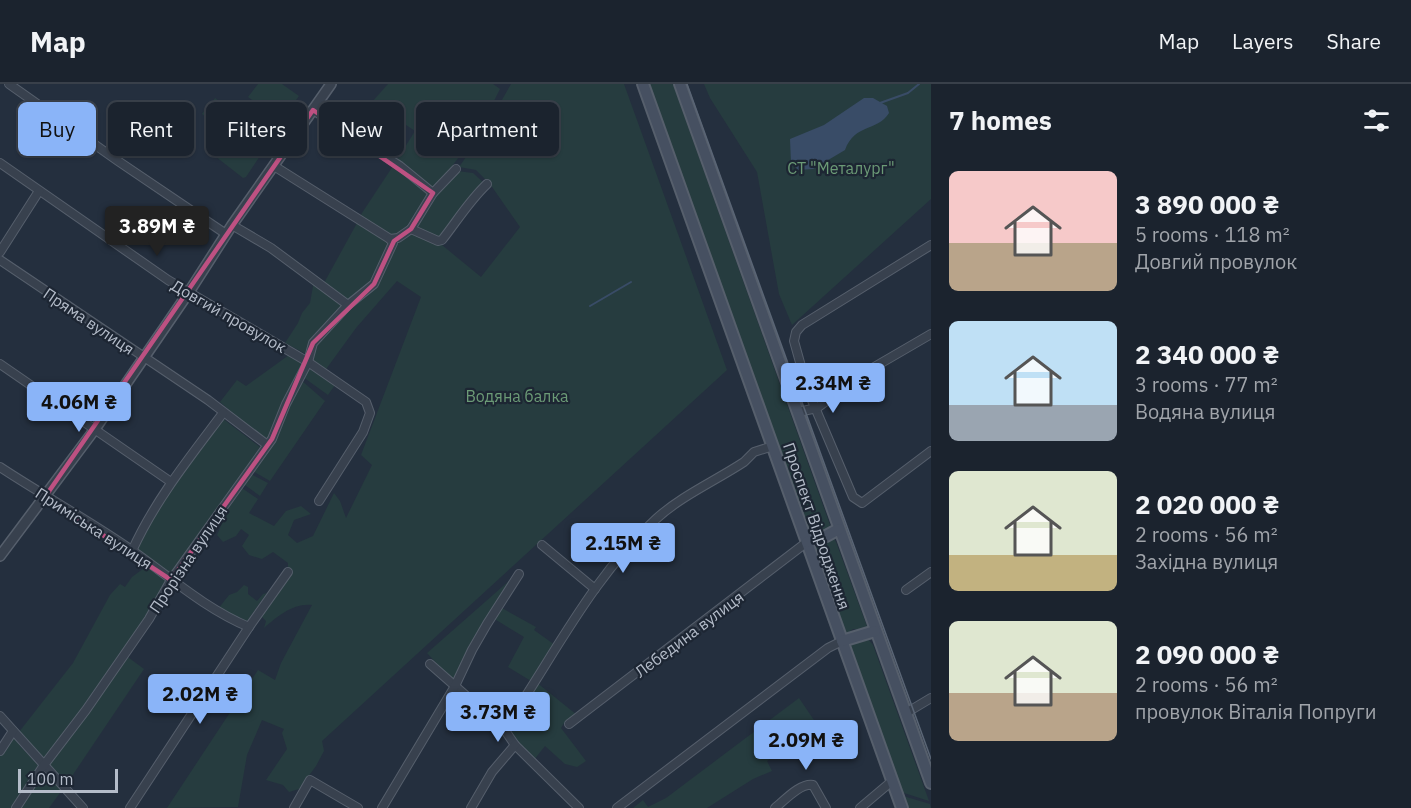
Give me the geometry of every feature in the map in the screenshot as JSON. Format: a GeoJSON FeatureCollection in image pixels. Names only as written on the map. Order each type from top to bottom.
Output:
{"type":"FeatureCollection","features":[{"type":"Feature","properties":{"kind":"main road","name":"Проспект Відродження"},"geometry":{"type":"LineString","coordinates":[[644,84],[902,808]]}},
{"type":"Feature","properties":{"kind":"main road","name":"Проспект Відродження"},"geometry":{"type":"LineString","coordinates":[[680,84],[931,783]]}},
{"type":"Feature","properties":{"kind":"main road"},"geometry":{"type":"LineString","coordinates":[[807,542],[839,529]]}},
{"type":"Feature","properties":{"kind":"main road"},"geometry":{"type":"LineString","coordinates":[[842,641],[875,631]]}},
{"type":"Feature","properties":{"kind":"street"},"geometry":{"type":"LineString","coordinates":[[9,84],[118,161],[229,230],[271,248],[348,305]]}},
{"type":"Feature","properties":{"kind":"street"},"geometry":{"type":"LineString","coordinates":[[0,556],[95,429],[331,84]]}},
{"type":"Feature","properties":{"kind":"street"},"geometry":{"type":"LineString","coordinates":[[313,110],[400,166],[433,193]]}},
{"type":"Feature","properties":{"kind":"street","name":"Довгий провулок"},"geometry":{"type":"LineString","coordinates":[[0,163],[168,280],[308,362],[366,402],[370,413],[363,432],[319,501]]}},
{"type":"Feature","properties":{"kind":"street"},"geometry":{"type":"LineString","coordinates":[[274,166],[390,239],[398,238],[411,229],[433,193],[456,169]]}},
{"type":"Feature","properties":{"kind":"street"},"geometry":{"type":"LineString","coordinates":[[411,229],[438,241],[442,240],[487,184]]}},
{"type":"Feature","properties":{"kind":"street"},"geometry":{"type":"LineString","coordinates":[[0,252],[39,191]]}},
{"type":"Feature","properties":{"kind":"street","name":"Прорізна вулиця"},"geometry":{"type":"LineString","coordinates":[[16,808],[148,619],[171,580],[266,444],[272,439],[308,362],[313,343],[348,305],[374,284],[393,243],[390,239]]}},
{"type":"Feature","properties":{"kind":"street"},"geometry":{"type":"LineString","coordinates":[[931,244],[802,325],[796,332],[794,341],[808,392],[853,497],[862,503],[931,451]]}},
{"type":"Feature","properties":{"kind":"street","name":"Пряма вулиця"},"geometry":{"type":"LineString","coordinates":[[0,260],[208,400],[266,444]]}},
{"type":"Feature","properties":{"kind":"street"},"geometry":{"type":"LineString","coordinates":[[798,411],[816,408],[864,373],[931,334]]}},
{"type":"Feature","properties":{"kind":"street"},"geometry":{"type":"LineString","coordinates":[[0,364],[171,483]]}},
{"type":"Feature","properties":{"kind":"street"},"geometry":{"type":"LineString","coordinates":[[132,551],[144,524],[171,483],[223,413]]}},
{"type":"Feature","properties":{"kind":"street"},"geometry":{"type":"LineString","coordinates":[[504,729],[595,589],[621,555],[657,518],[744,462],[754,452],[773,446]]}},
{"type":"Feature","properties":{"kind":"street","name":"Приміська вулиця"},"geometry":{"type":"LineString","coordinates":[[0,467],[132,551],[219,613],[249,627]]}},
{"type":"Feature","properties":{"kind":"street","name":"Лебедина вулиця"},"geometry":{"type":"LineString","coordinates":[[569,724],[807,542]]}},
{"type":"Feature","properties":{"kind":"street"},"geometry":{"type":"LineString","coordinates":[[542,545],[595,589]]}},
{"type":"Feature","properties":{"kind":"street"},"geometry":{"type":"LineString","coordinates":[[130,808],[249,627],[288,572]]}},
{"type":"Feature","properties":{"kind":"street"},"geometry":{"type":"LineString","coordinates":[[906,590],[931,572]]}},
{"type":"Feature","properties":{"kind":"street"},"geometry":{"type":"LineString","coordinates":[[382,808],[455,686],[477,642],[519,574]]}},
{"type":"Feature","properties":{"kind":"street"},"geometry":{"type":"LineString","coordinates":[[617,808],[828,648],[842,641]]}},
{"type":"Feature","properties":{"kind":"street"},"geometry":{"type":"LineString","coordinates":[[430,664],[504,729],[514,745],[579,808]]}},
{"type":"Feature","properties":{"kind":"street"},"geometry":{"type":"LineString","coordinates":[[906,713],[931,698]]}},
{"type":"Feature","properties":{"kind":"street"},"geometry":{"type":"LineString","coordinates":[[0,716],[82,808]]}},
{"type":"Feature","properties":{"kind":"street"},"geometry":{"type":"LineString","coordinates":[[0,751],[13,731]]}},
{"type":"Feature","properties":{"kind":"street"},"geometry":{"type":"LineString","coordinates":[[473,807],[492,772],[514,745]]}},
{"type":"Feature","properties":{"kind":"street"},"geometry":{"type":"LineString","coordinates":[[294,808],[310,780],[358,808]]}},
{"type":"Feature","properties":{"kind":"street"},"geometry":{"type":"LineString","coordinates":[[860,808],[892,781]]}},
{"type":"Feature","properties":{"kind":"street"},"geometry":{"type":"LineString","coordinates":[[775,808],[809,784],[813,785],[826,808]]}},
{"type":"Feature","properties":{"kind":"highlighted area"},"geometry":{"type":"Polygon","coordinates":[[[313,110],[433,193],[411,229],[394,241],[374,284],[313,343],[272,439],[171,580],[45,497],[313,110]]]}},
{"type":"Feature","properties":{"kind":"green space"},"geometry":{"type":"Polygon","coordinates":[[[258,84],[282,84],[299,96],[295,102],[255,102],[248,97],[258,84]]]}},
{"type":"Feature","properties":{"kind":"green space"},"geometry":{"type":"Polygon","coordinates":[[[388,84],[493,84],[500,89],[493,102],[416,102],[416,156],[460,156],[432,189],[397,160],[399,156],[404,156],[404,149],[415,131],[404,124],[404,102],[372,102],[388,84]]]}},
{"type":"Feature","properties":{"kind":"green space","name":"Водяна балка"},"geometry":{"type":"Polygon","coordinates":[[[511,84],[624,84],[727,370],[322,741],[324,751],[299,789],[289,792],[283,785],[266,780],[287,749],[282,733],[284,729],[262,720],[247,755],[238,807],[167,808],[258,670],[275,680],[281,663],[312,605],[292,608],[264,628],[266,621],[259,614],[288,572],[288,563],[273,552],[262,559],[249,555],[242,546],[249,535],[241,529],[236,536],[223,542],[217,535],[233,498],[239,486],[258,499],[249,513],[274,526],[286,511],[301,506],[311,514],[294,520],[288,535],[297,543],[313,536],[334,493],[340,501],[346,518],[372,465],[361,455],[421,297],[397,281],[356,328],[324,372],[310,361],[315,344],[347,311],[377,286],[396,242],[411,232],[442,245],[481,277],[520,227],[490,184],[476,170],[459,167],[467,156],[559,156],[559,102],[501,102],[511,84]]]}},
{"type":"Feature","properties":{"kind":"green space"},"geometry":{"type":"Polygon","coordinates":[[[647,84],[673,84],[830,525],[827,532],[809,537],[647,84]]]}},
{"type":"Feature","properties":{"kind":"green space","name":"СТ \"Металург\""},"geometry":{"type":"Polygon","coordinates":[[[704,84],[931,84],[931,199],[792,325],[779,294],[757,172],[710,98],[704,84]]]}},
{"type":"Feature","properties":{"kind":"green space"},"geometry":{"type":"Polygon","coordinates":[[[215,156],[260,156],[243,178],[215,156]]]}},
{"type":"Feature","properties":{"kind":"green space"},"geometry":{"type":"Polygon","coordinates":[[[393,166],[429,194],[404,230],[398,235],[389,237],[360,216],[393,166]]]}},
{"type":"Feature","properties":{"kind":"green space"},"geometry":{"type":"Polygon","coordinates":[[[457,171],[473,173],[484,183],[467,199],[439,238],[413,227],[433,198],[457,171]]]}},
{"type":"Feature","properties":{"kind":"green space"},"geometry":{"type":"Polygon","coordinates":[[[357,223],[390,244],[372,283],[349,301],[324,283],[357,223]]]}},
{"type":"Feature","properties":{"kind":"green space"},"geometry":{"type":"Polygon","coordinates":[[[312,283],[346,306],[308,355],[285,343],[310,303],[312,283]]]}},
{"type":"Feature","properties":{"kind":"green space"},"geometry":{"type":"Polygon","coordinates":[[[289,355],[305,363],[266,442],[220,402],[237,380],[246,386],[289,355]]]}},
{"type":"Feature","properties":{"kind":"green space"},"geometry":{"type":"Polygon","coordinates":[[[310,366],[335,385],[328,395],[303,377],[310,366]]]}},
{"type":"Feature","properties":{"kind":"green space"},"geometry":{"type":"Polygon","coordinates":[[[301,380],[325,401],[270,481],[251,470],[301,380]]]}},
{"type":"Feature","properties":{"kind":"green space"},"geometry":{"type":"Polygon","coordinates":[[[222,418],[260,447],[201,536],[171,575],[138,551],[145,527],[178,477],[222,418]]]}},
{"type":"Feature","properties":{"kind":"green space"},"geometry":{"type":"Polygon","coordinates":[[[249,473],[268,483],[260,496],[242,483],[249,473]]]}},
{"type":"Feature","properties":{"kind":"green space"},"geometry":{"type":"Polygon","coordinates":[[[828,538],[836,542],[868,629],[853,629],[844,636],[813,547],[828,538]]]}},
{"type":"Feature","properties":{"kind":"green space"},"geometry":{"type":"Polygon","coordinates":[[[147,566],[168,578],[145,618],[45,760],[19,732],[73,663],[110,595],[120,584],[125,587],[132,577],[147,566]]]}},
{"type":"Feature","properties":{"kind":"green space"},"geometry":{"type":"Polygon","coordinates":[[[511,579],[479,630],[454,682],[427,653],[511,579]]]}},
{"type":"Feature","properties":{"kind":"green space"},"geometry":{"type":"Polygon","coordinates":[[[244,585],[248,587],[248,594],[257,601],[267,593],[245,624],[218,609],[229,595],[237,592],[244,585]]]}},
{"type":"Feature","properties":{"kind":"green space"},"geometry":{"type":"Polygon","coordinates":[[[500,607],[536,627],[534,630],[555,645],[531,681],[508,667],[524,637],[493,618],[500,607]]]}},
{"type":"Feature","properties":{"kind":"green space"},"geometry":{"type":"Polygon","coordinates":[[[868,639],[873,645],[929,801],[901,792],[849,653],[855,642],[868,639]]]}},
{"type":"Feature","properties":{"kind":"green space"},"geometry":{"type":"Polygon","coordinates":[[[125,655],[144,669],[68,782],[47,764],[125,655]]]}},
{"type":"Feature","properties":{"kind":"green space"},"geometry":{"type":"Polygon","coordinates":[[[536,682],[577,715],[564,723],[561,728],[586,761],[577,767],[565,764],[545,746],[534,760],[516,744],[506,728],[536,682]]]}},
{"type":"Feature","properties":{"kind":"green space"},"geometry":{"type":"Polygon","coordinates":[[[799,698],[818,726],[767,761],[772,771],[753,779],[707,808],[633,808],[643,800],[648,807],[666,798],[799,698]]]}},
{"type":"Feature","properties":{"kind":"green space"},"geometry":{"type":"Polygon","coordinates":[[[13,735],[20,746],[62,790],[49,808],[0,808],[0,755],[13,735]]]}},
{"type":"Feature","properties":{"kind":"green space"},"geometry":{"type":"Polygon","coordinates":[[[903,796],[930,804],[931,808],[907,808],[903,796]]]}},
{"type":"Feature","properties":{"kind":"water"},"geometry":{"type":"Polygon","coordinates":[[[864,98],[873,98],[887,106],[889,113],[878,123],[854,135],[845,150],[813,169],[798,170],[791,163],[790,139],[824,125],[864,98]]]}},
{"type":"Feature","properties":{"kind":"waterway"},"geometry":{"type":"LineString","coordinates":[[880,103],[908,93],[919,84]]}},
{"type":"Feature","properties":{"kind":"waterway"},"geometry":{"type":"LineString","coordinates":[[590,306],[631,282]]}},
{"type":"Feature","properties":{"kind":"tram line"},"geometry":{"type":"LineString","coordinates":[[687,84],[931,759]]}}]}
